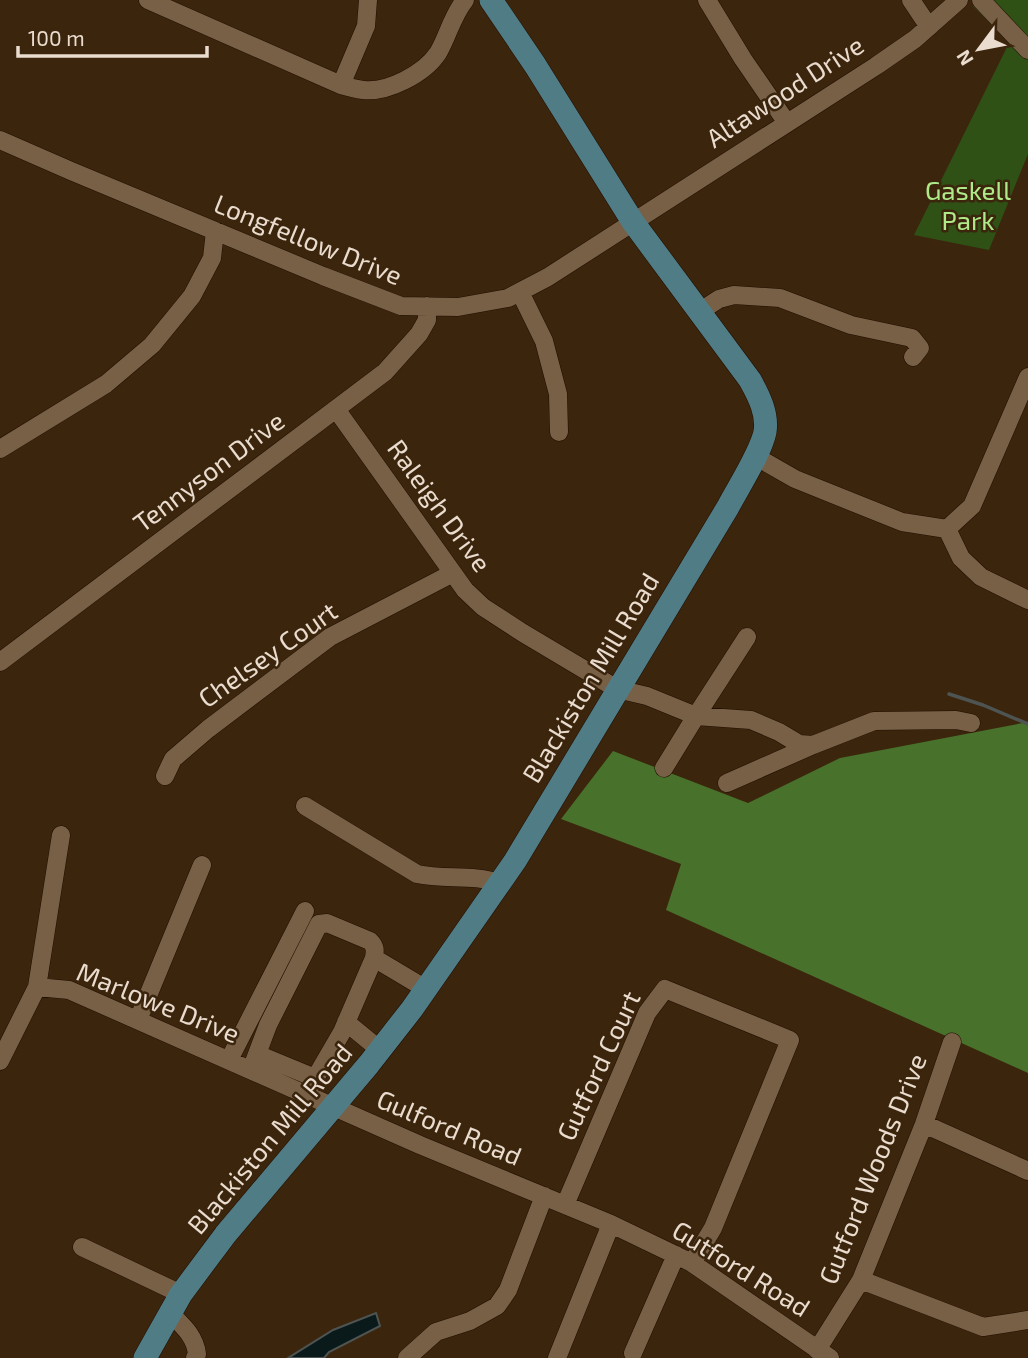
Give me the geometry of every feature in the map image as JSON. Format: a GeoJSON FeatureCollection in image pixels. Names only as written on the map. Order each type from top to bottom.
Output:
{"type":"FeatureCollection","features":[{"type":"Feature","properties":{"kind":"main road","name":"Blackiston Mill Road"},"geometry":{"type":"LineString","coordinates":[[145,1358],[176,1304],[225,1235],[380,1050],[515,861],[728,507],[765,433],[761,398],[750,380],[633,222],[491,0]]}},
{"type":"Feature","properties":{"kind":"street"},"geometry":{"type":"LineString","coordinates":[[148,0],[341,85],[365,91],[385,88],[416,75],[437,54],[465,0]]}},
{"type":"Feature","properties":{"kind":"street"},"geometry":{"type":"LineString","coordinates":[[341,85],[366,26],[368,0]]}},
{"type":"Feature","properties":{"kind":"street"},"geometry":{"type":"LineString","coordinates":[[707,0],[786,122]]}},
{"type":"Feature","properties":{"kind":"street"},"geometry":{"type":"LineString","coordinates":[[911,0],[929,27]]}},
{"type":"Feature","properties":{"kind":"street","name":"Altawood Drive"},"geometry":{"type":"LineString","coordinates":[[633,222],[876,66],[915,39],[959,0]]}},
{"type":"Feature","properties":{"kind":"street"},"geometry":{"type":"LineString","coordinates":[[981,0],[1028,50]]}},
{"type":"Feature","properties":{"kind":"street","name":"Longfellow Drive"},"geometry":{"type":"LineString","coordinates":[[0,140],[323,276],[401,306],[458,307],[508,298],[548,277],[633,222]]}},
{"type":"Feature","properties":{"kind":"street"},"geometry":{"type":"LineString","coordinates":[[0,449],[106,384],[152,345],[192,296],[212,258],[215,231]]}},
{"type":"Feature","properties":{"kind":"street"},"geometry":{"type":"LineString","coordinates":[[520,292],[544,341],[558,394],[559,432]]}},
{"type":"Feature","properties":{"kind":"street"},"geometry":{"type":"LineString","coordinates":[[699,312],[719,299],[734,295],[780,299],[851,325],[912,338],[919,348],[913,357]]}},
{"type":"Feature","properties":{"kind":"street","name":"Tennyson Drive"},"geometry":{"type":"LineString","coordinates":[[0,662],[385,372],[427,320],[427,306]]}},
{"type":"Feature","properties":{"kind":"street"},"geometry":{"type":"LineString","coordinates":[[947,529],[972,506],[1028,377]]}},
{"type":"Feature","properties":{"kind":"street","name":"Raleigh Drive"},"geometry":{"type":"LineString","coordinates":[[336,409],[465,590],[483,607],[617,689],[647,696],[696,716],[751,720],[799,744],[813,745]]}},
{"type":"Feature","properties":{"kind":"street"},"geometry":{"type":"LineString","coordinates":[[755,456],[794,479],[902,522],[947,529]]}},
{"type":"Feature","properties":{"kind":"street"},"geometry":{"type":"LineString","coordinates":[[947,529],[961,558],[981,577],[1028,600]]}},
{"type":"Feature","properties":{"kind":"street","name":"Chelsey Court"},"geometry":{"type":"LineString","coordinates":[[165,776],[173,759],[208,729],[330,637],[453,573]]}},
{"type":"Feature","properties":{"kind":"street"},"geometry":{"type":"LineString","coordinates":[[664,768],[747,637]]}},
{"type":"Feature","properties":{"kind":"street"},"geometry":{"type":"LineString","coordinates":[[727,783],[874,721],[956,720],[971,723]]}},
{"type":"Feature","properties":{"kind":"street"},"geometry":{"type":"LineString","coordinates":[[305,806],[417,874],[430,877],[477,878],[499,883]]}},
{"type":"Feature","properties":{"kind":"street"},"geometry":{"type":"LineString","coordinates":[[37,987],[61,835]]}},
{"type":"Feature","properties":{"kind":"street"},"geometry":{"type":"LineString","coordinates":[[138,1020],[202,865]]}},
{"type":"Feature","properties":{"kind":"street"},"geometry":{"type":"LineString","coordinates":[[229,1060],[305,911]]}},
{"type":"Feature","properties":{"kind":"street"},"geometry":{"type":"LineString","coordinates":[[254,1062],[268,1025],[319,924],[327,923],[370,941],[374,945],[374,958],[346,1022],[310,1086]]}},
{"type":"Feature","properties":{"kind":"street"},"geometry":{"type":"LineString","coordinates":[[374,958],[426,989]]}},
{"type":"Feature","properties":{"kind":"street","name":"Marlowe Drive"},"geometry":{"type":"LineString","coordinates":[[0,1060],[37,987],[69,990],[229,1060],[254,1062],[310,1086],[334,1106]]}},
{"type":"Feature","properties":{"kind":"street","name":"Gutford Court"},"geometry":{"type":"LineString","coordinates":[[565,1205],[647,1013],[665,989],[790,1040],[713,1228],[692,1263]]}},
{"type":"Feature","properties":{"kind":"street"},"geometry":{"type":"LineString","coordinates":[[346,1022],[380,1050]]}},
{"type":"Feature","properties":{"kind":"street","name":"Gutford Woods Drive"},"geometry":{"type":"LineString","coordinates":[[824,1354],[862,1280],[924,1124],[952,1042]]}},
{"type":"Feature","properties":{"kind":"street","name":"Gulford Road"},"geometry":{"type":"LineString","coordinates":[[334,1106],[544,1196]]}},
{"type":"Feature","properties":{"kind":"street"},"geometry":{"type":"LineString","coordinates":[[924,1124],[1028,1171]]}},
{"type":"Feature","properties":{"kind":"street"},"geometry":{"type":"LineString","coordinates":[[407,1358],[436,1332],[470,1321],[497,1306],[508,1290],[544,1196]]}},
{"type":"Feature","properties":{"kind":"street","name":"Gutford Road"},"geometry":{"type":"LineString","coordinates":[[544,1196],[611,1224],[692,1263],[824,1354]]}},
{"type":"Feature","properties":{"kind":"street"},"geometry":{"type":"LineString","coordinates":[[556,1358],[611,1224]]}},
{"type":"Feature","properties":{"kind":"street"},"geometry":{"type":"LineString","coordinates":[[82,1247],[176,1304],[196,1345],[195,1358]]}},
{"type":"Feature","properties":{"kind":"street"},"geometry":{"type":"LineString","coordinates":[[633,1353],[676,1255]]}},
{"type":"Feature","properties":{"kind":"street"},"geometry":{"type":"LineString","coordinates":[[862,1280],[983,1326],[1028,1320]]}},
{"type":"Feature","properties":{"kind":"green space","name":"Gaskell Park"},"geometry":{"type":"Polygon","coordinates":[[[979,0],[1028,0],[1028,154],[989,250],[914,235],[1009,43],[973,6],[979,0]]]}},
{"type":"Feature","properties":{"kind":"green space"},"geometry":{"type":"Polygon","coordinates":[[[1028,722],[1028,1073],[666,910],[681,864],[561,819],[613,751],[748,803],[840,758],[1028,722]]]}},
{"type":"Feature","properties":{"kind":"shaded area"},"geometry":{"type":"Polygon","coordinates":[[[376,1313],[380,1326],[329,1352],[324,1358],[288,1358],[333,1330],[376,1313]]]}},
{"type":"Feature","properties":{"kind":"waterway"},"geometry":{"type":"LineString","coordinates":[[949,694],[1028,724]]}}]}
